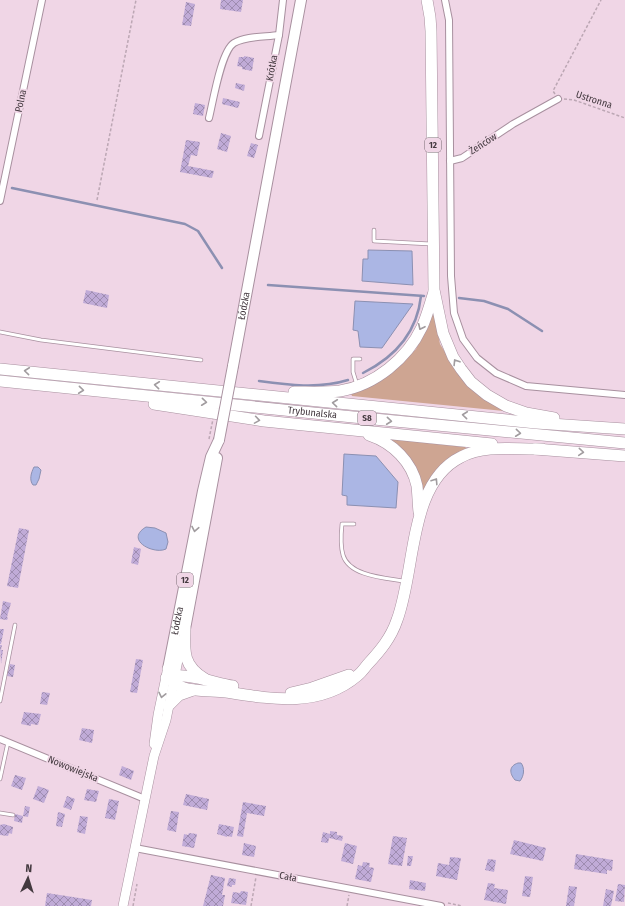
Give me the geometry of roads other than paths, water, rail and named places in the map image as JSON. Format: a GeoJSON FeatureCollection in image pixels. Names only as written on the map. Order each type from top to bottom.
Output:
{"type":"FeatureCollection","features":[{"type":"Feature","properties":{"kind":"highway","name":"12"},"geometry":{"type":"LineString","coordinates":[[427,0],[431,31],[435,244],[434,290],[440,322],[446,343],[460,370],[471,382],[496,401],[506,406],[526,412],[559,418],[587,426]]}},
{"type":"Feature","properties":{"kind":"highway"},"geometry":{"type":"LineString","coordinates":[[237,393],[328,392],[357,387],[383,373],[403,356],[413,343],[422,327],[434,290]]}},
{"type":"Feature","properties":{"kind":"highway","name":"Trybunalska"},"geometry":{"type":"LineString","coordinates":[[0,369],[528,422],[625,429]]}},
{"type":"Feature","properties":{"kind":"highway","name":"Trybunalska"},"geometry":{"type":"LineString","coordinates":[[0,381],[625,443]]}},
{"type":"Feature","properties":{"kind":"highway"},"geometry":{"type":"LineString","coordinates":[[109,393],[151,403],[264,421],[625,456]]}},
{"type":"Feature","properties":{"kind":"highway"},"geometry":{"type":"LineString","coordinates":[[350,430],[381,440],[403,457],[410,468],[416,485],[420,516]]}},
{"type":"Feature","properties":{"kind":"highway","name":"12"},"geometry":{"type":"LineString","coordinates":[[170,676],[183,688],[279,699],[309,698],[337,689],[358,675],[382,648],[393,630],[401,610],[420,516],[427,494],[443,470],[460,457],[472,452],[486,449],[542,449]]}},
{"type":"Feature","properties":{"kind":"highway","name":"12"},"geometry":{"type":"LineString","coordinates":[[185,629],[184,652],[188,662],[196,672],[209,681],[279,694],[294,692],[334,682],[366,666]]}},
{"type":"Feature","properties":{"kind":"highway"},"geometry":{"type":"LineString","coordinates":[[170,676],[183,676],[209,681]]}},
{"type":"Feature","properties":{"kind":"highway"},"geometry":{"type":"LineString","coordinates":[[169,705],[179,696],[194,690]]}},
{"type":"Feature","properties":{"kind":"main road","name":"Łódzka"},"geometry":{"type":"LineString","coordinates":[[154,756],[155,733],[170,676],[185,629],[208,512],[219,440],[301,0]]}},
{"type":"Feature","properties":{"kind":"main road","name":"Łódzka"},"geometry":{"type":"LineString","coordinates":[[123,906],[154,756],[169,705],[170,676],[203,491],[211,457],[219,440]]}},
{"type":"Feature","properties":{"kind":"street","name":"Polna"},"geometry":{"type":"LineString","coordinates":[[0,201],[42,0]]}},
{"type":"Feature","properties":{"kind":"street","name":"Krótka"},"geometry":{"type":"LineString","coordinates":[[259,136],[279,35],[283,0]]}},
{"type":"Feature","properties":{"kind":"street"},"geometry":{"type":"LineString","coordinates":[[445,0],[448,20],[451,276],[454,313],[463,339],[477,358],[496,373],[526,386],[625,395]]}},
{"type":"Feature","properties":{"kind":"street"},"geometry":{"type":"LineString","coordinates":[[209,118],[224,58],[230,46],[241,40],[279,35]]}},
{"type":"Feature","properties":{"kind":"street","name":"Żeńców"},"geometry":{"type":"LineString","coordinates":[[450,161],[462,158],[514,124],[558,99]]}},
{"type":"Feature","properties":{"kind":"street","name":"Nowowiejska"},"geometry":{"type":"LineString","coordinates":[[0,739],[145,799]]}},
{"type":"Feature","properties":{"kind":"street","name":"Cała"},"geometry":{"type":"LineString","coordinates":[[135,848],[441,906]]}},
{"type":"Feature","properties":{"kind":"lane"},"geometry":{"type":"LineString","coordinates":[[374,230],[374,240],[435,244]]}},
{"type":"Feature","properties":{"kind":"lane"},"geometry":{"type":"LineString","coordinates":[[0,332],[41,340],[201,360]]}},
{"type":"Feature","properties":{"kind":"lane"},"geometry":{"type":"LineString","coordinates":[[357,387],[353,372],[353,359],[360,359]]}},
{"type":"Feature","properties":{"kind":"lane"},"geometry":{"type":"LineString","coordinates":[[354,524],[342,524],[341,544],[343,556],[350,566],[373,576],[407,582]]}},
{"type":"Feature","properties":{"kind":"lane"},"geometry":{"type":"LineString","coordinates":[[0,701],[15,625]]}},
{"type":"Feature","properties":{"kind":"lane"},"geometry":{"type":"LineString","coordinates":[[0,779],[8,742]]}},
{"type":"Feature","properties":{"kind":"lane"},"geometry":{"type":"LineString","coordinates":[[0,813],[14,815]]}},
{"type":"Feature","properties":{"kind":"water"},"geometry":{"type":"Polygon","coordinates":[[[368,250],[412,251],[413,285],[362,281],[363,259],[368,259],[368,250]]]}},
{"type":"Feature","properties":{"kind":"water"},"geometry":{"type":"Polygon","coordinates":[[[355,301],[413,304],[382,348],[360,347],[358,331],[353,330],[355,301]]]}},
{"type":"Feature","properties":{"kind":"water"},"geometry":{"type":"Polygon","coordinates":[[[344,454],[376,456],[398,482],[396,508],[347,505],[347,496],[342,495],[344,454]]]}},
{"type":"Feature","properties":{"kind":"water"},"geometry":{"type":"Polygon","coordinates":[[[34,467],[38,467],[41,470],[36,485],[33,485],[31,479],[31,474],[34,467]]]}},
{"type":"Feature","properties":{"kind":"water"},"geometry":{"type":"Polygon","coordinates":[[[146,527],[155,528],[166,533],[168,542],[166,549],[155,550],[143,545],[139,541],[138,537],[140,532],[146,527]]]}},
{"type":"Feature","properties":{"kind":"water"},"geometry":{"type":"Polygon","coordinates":[[[521,763],[523,770],[520,781],[515,780],[511,772],[513,766],[521,763]]]}},
{"type":"Feature","properties":{"kind":"waterway"},"geometry":{"type":"LineString","coordinates":[[12,188],[185,224],[198,231],[222,268]]}},
{"type":"Feature","properties":{"kind":"waterway"},"geometry":{"type":"LineString","coordinates":[[268,285],[424,296]]}},
{"type":"Feature","properties":{"kind":"waterway"},"geometry":{"type":"LineString","coordinates":[[363,373],[375,367],[402,342],[415,321],[421,296]]}},
{"type":"Feature","properties":{"kind":"waterway"},"geometry":{"type":"LineString","coordinates":[[459,298],[484,301],[508,309],[542,331]]}},
{"type":"Feature","properties":{"kind":"waterway"},"geometry":{"type":"LineString","coordinates":[[259,381],[292,385],[326,385],[348,380]]}}]}
